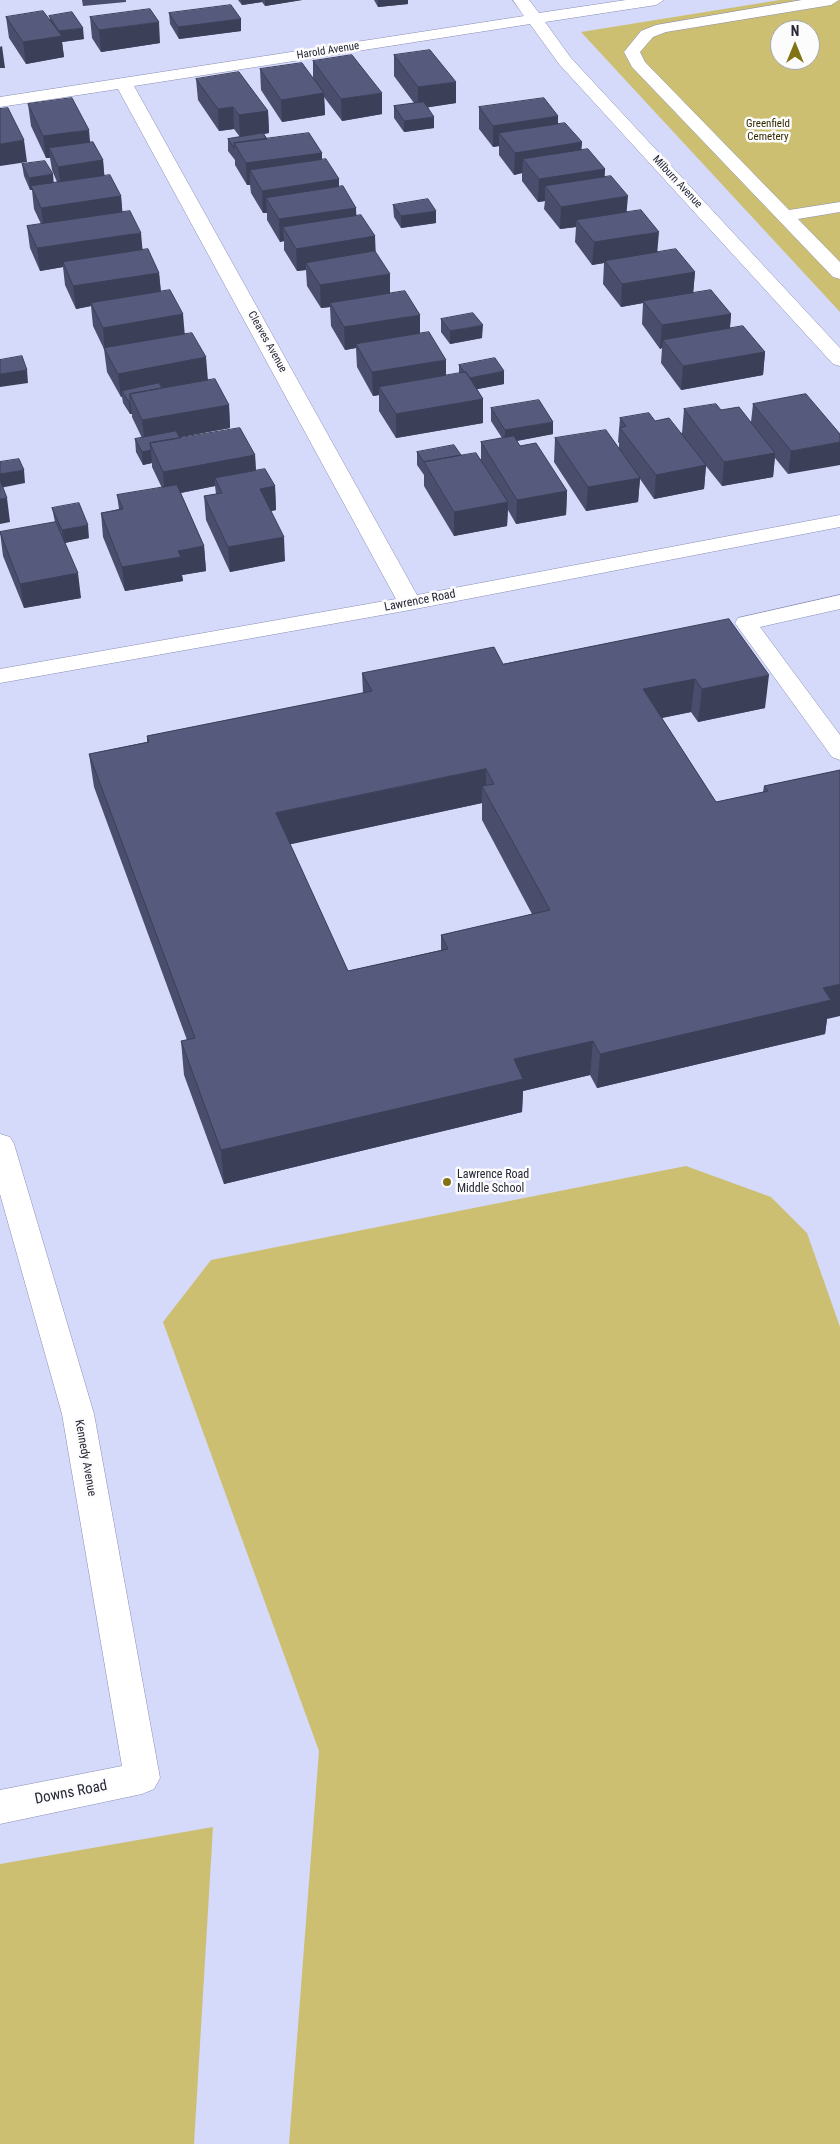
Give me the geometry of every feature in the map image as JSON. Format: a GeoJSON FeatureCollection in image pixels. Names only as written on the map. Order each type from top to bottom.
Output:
{"type":"FeatureCollection","features":[{"type":"Feature","properties":{"kind":"street","name":"Milburn Avenue"},"geometry":{"type":"LineString","coordinates":[[521,0],[565,61],[840,360]]}},
{"type":"Feature","properties":{"kind":"street","name":"Harold Avenue"},"geometry":{"type":"LineString","coordinates":[[0,102],[656,0]]}},
{"type":"Feature","properties":{"kind":"street"},"geometry":{"type":"LineString","coordinates":[[831,0],[662,28],[647,34],[632,52],[638,64],[840,273]]}},
{"type":"Feature","properties":{"kind":"street","name":"Cleaves Avenue"},"geometry":{"type":"LineString","coordinates":[[123,82],[410,603]]}},
{"type":"Feature","properties":{"kind":"street"},"geometry":{"type":"LineString","coordinates":[[785,216],[840,208]]}},
{"type":"Feature","properties":{"kind":"street","name":"Lawrence Road"},"geometry":{"type":"LineString","coordinates":[[0,676],[410,603],[840,521]]}},
{"type":"Feature","properties":{"kind":"street"},"geometry":{"type":"LineString","coordinates":[[840,602],[746,623],[840,752]]}},
{"type":"Feature","properties":{"kind":"street","name":"Kennedy Avenue"},"geometry":{"type":"LineString","coordinates":[[0,1144],[78,1414],[142,1778]]}},
{"type":"Feature","properties":{"kind":"street","name":"Downs Road"},"geometry":{"type":"LineString","coordinates":[[0,1807],[142,1778]]}},
{"type":"Feature","properties":{"kind":"green space","name":"Greenfield Cemetery"},"geometry":{"type":"Polygon","coordinates":[[[780,0],[840,0],[840,312],[581,32],[780,0]]]}},
{"type":"Feature","properties":{"kind":"green space"},"geometry":{"type":"Polygon","coordinates":[[[686,1166],[771,1197],[807,1233],[840,1327],[840,2144],[289,2144],[319,1751],[163,1322],[211,1260],[686,1166]]]}},
{"type":"Feature","properties":{"kind":"green space"},"geometry":{"type":"Polygon","coordinates":[[[213,1827],[194,2144],[0,2144],[0,1864],[213,1827]]]}},
{"type":"Feature","properties":{"kind":"building"},"geometry":{"type":"Polygon","coordinates":[[[231,5],[241,19],[178,27],[169,13],[231,5]]]}},
{"type":"Feature","properties":{"kind":"building"},"geometry":{"type":"Polygon","coordinates":[[[150,9],[159,22],[99,30],[90,17],[150,9]]]}},
{"type":"Feature","properties":{"kind":"building"},"geometry":{"type":"Polygon","coordinates":[[[43,11],[62,36],[23,42],[6,17],[43,11]]]}},
{"type":"Feature","properties":{"kind":"building"},"geometry":{"type":"Polygon","coordinates":[[[72,12],[83,28],[59,31],[49,16],[72,12]]]}},
{"type":"Feature","properties":{"kind":"building"},"geometry":{"type":"Polygon","coordinates":[[[430,50],[456,82],[418,87],[394,55],[430,50]]]}},
{"type":"Feature","properties":{"kind":"building"},"geometry":{"type":"Polygon","coordinates":[[[352,55],[382,93],[341,99],[313,61],[352,55]]]}},
{"type":"Feature","properties":{"kind":"building"},"geometry":{"type":"Polygon","coordinates":[[[302,63],[324,93],[281,100],[260,69],[302,63]]]}},
{"type":"Feature","properties":{"kind":"building"},"geometry":{"type":"Polygon","coordinates":[[[239,72],[268,111],[239,115],[233,107],[218,109],[196,79],[239,72]]]}},
{"type":"Feature","properties":{"kind":"building"},"geometry":{"type":"Polygon","coordinates":[[[72,98],[89,130],[43,136],[28,104],[72,98]]]}},
{"type":"Feature","properties":{"kind":"building"},"geometry":{"type":"Polygon","coordinates":[[[544,98],[558,116],[493,126],[479,107],[544,98]]]}},
{"type":"Feature","properties":{"kind":"building"},"geometry":{"type":"Polygon","coordinates":[[[424,102],[434,117],[404,121],[394,106],[424,102]]]}},
{"type":"Feature","properties":{"kind":"building"},"geometry":{"type":"Polygon","coordinates":[[[8,108],[24,140],[0,144],[0,109],[8,108]]]}},
{"type":"Feature","properties":{"kind":"building"},"geometry":{"type":"Polygon","coordinates":[[[565,123],[582,142],[515,153],[499,133],[565,123]]]}},
{"type":"Feature","properties":{"kind":"building"},"geometry":{"type":"Polygon","coordinates":[[[263,133],[267,139],[234,143],[234,148],[228,139],[263,133]]]}},
{"type":"Feature","properties":{"kind":"building"},"geometry":{"type":"Polygon","coordinates":[[[309,133],[322,153],[246,163],[234,143],[309,133]]]}},
{"type":"Feature","properties":{"kind":"building"},"geometry":{"type":"Polygon","coordinates":[[[93,142],[103,160],[58,167],[49,148],[93,142]]]}},
{"type":"Feature","properties":{"kind":"building"},"geometry":{"type":"Polygon","coordinates":[[[588,149],[605,169],[539,179],[523,159],[588,149]]]}},
{"type":"Feature","properties":{"kind":"building"},"geometry":{"type":"Polygon","coordinates":[[[326,159],[339,179],[262,191],[250,170],[326,159]]]}},
{"type":"Feature","properties":{"kind":"building"},"geometry":{"type":"Polygon","coordinates":[[[45,161],[53,174],[29,178],[22,164],[45,161]]]}},
{"type":"Feature","properties":{"kind":"building"},"geometry":{"type":"Polygon","coordinates":[[[110,175],[121,196],[41,208],[31,186],[110,175]]]}},
{"type":"Feature","properties":{"kind":"building"},"geometry":{"type":"Polygon","coordinates":[[[611,176],[628,196],[561,207],[545,186],[611,176]]]}},
{"type":"Feature","properties":{"kind":"building"},"geometry":{"type":"Polygon","coordinates":[[[343,186],[356,208],[279,219],[266,198],[343,186]]]}},
{"type":"Feature","properties":{"kind":"building"},"geometry":{"type":"Polygon","coordinates":[[[428,199],[436,211],[401,216],[393,205],[428,199]]]}},
{"type":"Feature","properties":{"kind":"building"},"geometry":{"type":"Polygon","coordinates":[[[641,210],[659,232],[594,242],[576,220],[641,210]]]}},
{"type":"Feature","properties":{"kind":"building"},"geometry":{"type":"Polygon","coordinates":[[[130,211],[141,233],[37,248],[27,226],[130,211]]]}},
{"type":"Feature","properties":{"kind":"building"},"geometry":{"type":"Polygon","coordinates":[[[361,215],[375,236],[296,249],[283,227],[361,215]]]}},
{"type":"Feature","properties":{"kind":"building"},"geometry":{"type":"Polygon","coordinates":[[[148,249],[159,273],[73,286],[63,262],[148,249]]]}},
{"type":"Feature","properties":{"kind":"building"},"geometry":{"type":"Polygon","coordinates":[[[676,249],[695,272],[622,284],[605,261],[676,249]]]}},
{"type":"Feature","properties":{"kind":"building"},"geometry":{"type":"Polygon","coordinates":[[[375,251],[390,274],[320,285],[306,263],[375,251]]]}},
{"type":"Feature","properties":{"kind":"building"},"geometry":{"type":"Polygon","coordinates":[[[170,290],[183,314],[103,328],[91,303],[170,290]]]}},
{"type":"Feature","properties":{"kind":"building"},"geometry":{"type":"Polygon","coordinates":[[[711,290],[731,314],[662,325],[643,301],[711,290]]]}},
{"type":"Feature","properties":{"kind":"building"},"geometry":{"type":"Polygon","coordinates":[[[405,291],[420,315],[344,327],[330,303],[405,291]]]}},
{"type":"Feature","properties":{"kind":"building"},"geometry":{"type":"Polygon","coordinates":[[[473,313],[483,325],[450,331],[441,319],[473,313]]]}},
{"type":"Feature","properties":{"kind":"building"},"geometry":{"type":"Polygon","coordinates":[[[743,326],[765,352],[683,366],[663,340],[743,326]]]}},
{"type":"Feature","properties":{"kind":"building"},"geometry":{"type":"Polygon","coordinates":[[[429,332],[446,360],[372,372],[356,344],[429,332]]]}},
{"type":"Feature","properties":{"kind":"building"},"geometry":{"type":"Polygon","coordinates":[[[192,333],[206,357],[118,374],[104,348],[192,333]]]}},
{"type":"Feature","properties":{"kind":"building"},"geometry":{"type":"Polygon","coordinates":[[[22,356],[27,370],[0,374],[0,360],[22,356]]]}},
{"type":"Feature","properties":{"kind":"building"},"geometry":{"type":"Polygon","coordinates":[[[495,358],[504,371],[470,378],[459,365],[495,358]]]}},
{"type":"Feature","properties":{"kind":"building"},"geometry":{"type":"Polygon","coordinates":[[[466,372],[483,399],[396,414],[379,387],[466,372]]]}},
{"type":"Feature","properties":{"kind":"building"},"geometry":{"type":"Polygon","coordinates":[[[215,379],[229,405],[142,420],[130,394],[215,379]]]}},
{"type":"Feature","properties":{"kind":"building"},"geometry":{"type":"Polygon","coordinates":[[[159,383],[162,388],[130,394],[129,402],[122,391],[159,383]]]}},
{"type":"Feature","properties":{"kind":"building"},"geometry":{"type":"Polygon","coordinates":[[[806,394],[840,434],[840,442],[791,451],[753,404],[806,394]]]}},
{"type":"Feature","properties":{"kind":"building"},"geometry":{"type":"Polygon","coordinates":[[[539,400],[553,422],[505,430],[491,408],[539,400]]]}},
{"type":"Feature","properties":{"kind":"building"},"geometry":{"type":"Polygon","coordinates":[[[716,404],[721,410],[739,407],[775,453],[724,462],[684,409],[716,404]]]}},
{"type":"Feature","properties":{"kind":"building"},"geometry":{"type":"Polygon","coordinates":[[[649,413],[655,421],[669,418],[706,465],[656,475],[620,428],[626,426],[620,418],[649,413]]]}},
{"type":"Feature","properties":{"kind":"building"},"geometry":{"type":"Polygon","coordinates":[[[240,428],[255,455],[163,472],[150,443],[240,428]]]}},
{"type":"Feature","properties":{"kind":"building"},"geometry":{"type":"Polygon","coordinates":[[[606,430],[640,478],[588,487],[555,438],[606,430]]]}},
{"type":"Feature","properties":{"kind":"building"},"geometry":{"type":"Polygon","coordinates":[[[176,431],[180,438],[150,443],[151,450],[142,452],[135,439],[176,431]]]}},
{"type":"Feature","properties":{"kind":"building"},"geometry":{"type":"Polygon","coordinates":[[[514,436],[520,446],[536,443],[567,491],[517,500],[481,442],[514,436]]]}},
{"type":"Feature","properties":{"kind":"building"},"geometry":{"type":"Polygon","coordinates":[[[454,445],[461,455],[424,462],[417,452],[454,445]]]}},
{"type":"Feature","properties":{"kind":"building"},"geometry":{"type":"Polygon","coordinates":[[[476,453],[508,502],[454,512],[424,462],[476,453]]]}},
{"type":"Feature","properties":{"kind":"building"},"geometry":{"type":"Polygon","coordinates":[[[19,459],[24,470],[0,474],[0,462],[19,459]]]}},
{"type":"Feature","properties":{"kind":"building"},"geometry":{"type":"Polygon","coordinates":[[[265,469],[275,486],[260,489],[284,537],[228,547],[204,496],[222,493],[215,478],[265,469]]]}},
{"type":"Feature","properties":{"kind":"building"},"geometry":{"type":"Polygon","coordinates":[[[0,480],[7,498],[0,499],[0,480]]]}},
{"type":"Feature","properties":{"kind":"building"},"geometry":{"type":"Polygon","coordinates":[[[177,485],[204,546],[178,551],[181,557],[122,567],[101,513],[123,509],[117,495],[177,485]]]}},
{"type":"Feature","properties":{"kind":"building"},"geometry":{"type":"Polygon","coordinates":[[[79,503],[88,525],[62,530],[52,508],[79,503]]]}},
{"type":"Feature","properties":{"kind":"building"},"geometry":{"type":"Polygon","coordinates":[[[56,522],[78,573],[20,584],[0,532],[56,522]]]}},
{"type":"Feature","properties":{"kind":"building"},"geometry":{"type":"Polygon","coordinates":[[[729,619],[769,675],[702,689],[695,679],[643,689],[716,802],[768,791],[764,786],[840,770],[840,984],[823,988],[831,1000],[600,1054],[593,1041],[514,1059],[523,1079],[221,1150],[181,1041],[195,1038],[89,754],[149,742],[147,736],[372,691],[362,673],[494,647],[503,664],[729,619]],[[486,769],[276,813],[348,971],[448,949],[441,935],[550,910],[482,786],[494,784],[486,769]]]}},
{"type":"Feature","properties":{"kind":"place","name":"Lawrence Road Middle School"},"geometry":{"type":"Point","coordinates":[447,1182]}}]}
